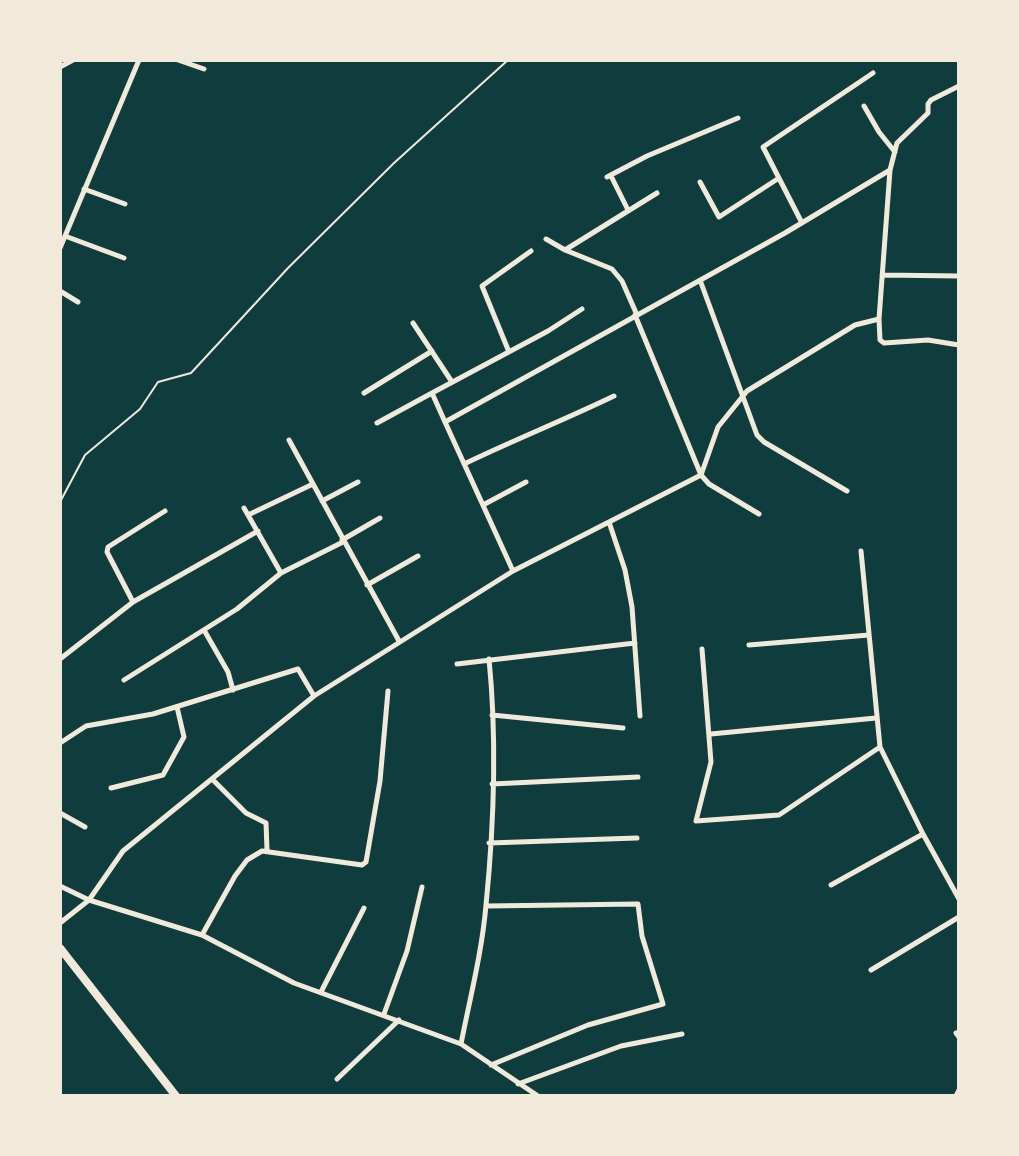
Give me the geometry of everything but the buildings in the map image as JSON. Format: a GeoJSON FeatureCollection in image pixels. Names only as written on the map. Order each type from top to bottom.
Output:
{"type":"FeatureCollection","features":[{"type":"Feature","properties":{"kind":"main road"},"geometry":{"type":"LineString","coordinates":[[60,948],[176,1096]]}},
{"type":"Feature","properties":{"kind":"street"},"geometry":{"type":"LineString","coordinates":[[60,67],[73,60]]}},
{"type":"Feature","properties":{"kind":"street"},"geometry":{"type":"LineString","coordinates":[[60,248],[139,60]]}},
{"type":"Feature","properties":{"kind":"street"},"geometry":{"type":"LineString","coordinates":[[178,60],[204,69]]}},
{"type":"Feature","properties":{"kind":"street"},"geometry":{"type":"LineString","coordinates":[[802,222],[763,147],[873,73]]}},
{"type":"Feature","properties":{"kind":"street"},"geometry":{"type":"LineString","coordinates":[[959,86],[932,99],[928,104],[928,113],[897,143],[890,170],[879,319],[880,340],[884,343],[928,340],[959,345]]}},
{"type":"Feature","properties":{"kind":"street"},"geometry":{"type":"LineString","coordinates":[[864,106],[879,132],[895,152]]}},
{"type":"Feature","properties":{"kind":"street"},"geometry":{"type":"LineString","coordinates":[[628,210],[609,177],[647,156],[738,118]]}},
{"type":"Feature","properties":{"kind":"street"},"geometry":{"type":"LineString","coordinates":[[445,422],[700,280],[890,170]]}},
{"type":"Feature","properties":{"kind":"street"},"geometry":{"type":"LineString","coordinates":[[700,182],[717,216],[720,217],[779,178]]}},
{"type":"Feature","properties":{"kind":"street"},"geometry":{"type":"LineString","coordinates":[[84,189],[125,204]]}},
{"type":"Feature","properties":{"kind":"street"},"geometry":{"type":"LineString","coordinates":[[565,250],[657,193]]}},
{"type":"Feature","properties":{"kind":"street"},"geometry":{"type":"LineString","coordinates":[[65,236],[124,258]]}},
{"type":"Feature","properties":{"kind":"street"},"geometry":{"type":"LineString","coordinates":[[546,239],[565,250],[612,268],[622,281],[701,475],[708,484],[759,514]]}},
{"type":"Feature","properties":{"kind":"street"},"geometry":{"type":"LineString","coordinates":[[509,352],[482,286],[531,251]]}},
{"type":"Feature","properties":{"kind":"street"},"geometry":{"type":"LineString","coordinates":[[882,275],[959,276]]}},
{"type":"Feature","properties":{"kind":"street"},"geometry":{"type":"LineString","coordinates":[[700,280],[757,435],[764,442],[847,491]]}},
{"type":"Feature","properties":{"kind":"street"},"geometry":{"type":"LineString","coordinates":[[60,291],[78,302]]}},
{"type":"Feature","properties":{"kind":"street"},"geometry":{"type":"LineString","coordinates":[[377,423],[509,352],[582,309]]}},
{"type":"Feature","properties":{"kind":"street"},"geometry":{"type":"LineString","coordinates":[[60,923],[89,900],[123,851],[314,696],[513,571],[701,475],[718,427],[747,390],[847,330],[879,319]]}},
{"type":"Feature","properties":{"kind":"street"},"geometry":{"type":"LineString","coordinates":[[412,323],[452,382]]}},
{"type":"Feature","properties":{"kind":"street"},"geometry":{"type":"LineString","coordinates":[[364,393],[432,351]]}},
{"type":"Feature","properties":{"kind":"street"},"geometry":{"type":"LineString","coordinates":[[432,393],[513,571]]}},
{"type":"Feature","properties":{"kind":"street"},"geometry":{"type":"LineString","coordinates":[[464,464],[527,434],[544,430],[614,396]]}},
{"type":"Feature","properties":{"kind":"street"},"geometry":{"type":"LineString","coordinates":[[290,440],[342,541],[399,641]]}},
{"type":"Feature","properties":{"kind":"street"},"geometry":{"type":"LineString","coordinates":[[322,501],[358,482]]}},
{"type":"Feature","properties":{"kind":"street"},"geometry":{"type":"LineString","coordinates":[[483,506],[526,482]]}},
{"type":"Feature","properties":{"kind":"street"},"geometry":{"type":"LineString","coordinates":[[248,515],[313,484]]}},
{"type":"Feature","properties":{"kind":"street"},"geometry":{"type":"LineString","coordinates":[[244,508],[281,573]]}},
{"type":"Feature","properties":{"kind":"street"},"geometry":{"type":"LineString","coordinates":[[133,602],[107,552],[108,547],[165,512]]}},
{"type":"Feature","properties":{"kind":"street"},"geometry":{"type":"LineString","coordinates":[[124,680],[237,609],[281,573],[380,518]]}},
{"type":"Feature","properties":{"kind":"street"},"geometry":{"type":"LineString","coordinates":[[609,522],[627,579],[632,607],[640,716]]}},
{"type":"Feature","properties":{"kind":"street"},"geometry":{"type":"LineString","coordinates":[[60,659],[133,602],[258,531]]}},
{"type":"Feature","properties":{"kind":"street"},"geometry":{"type":"LineString","coordinates":[[861,551],[880,747],[922,834],[959,899]]}},
{"type":"Feature","properties":{"kind":"street"},"geometry":{"type":"LineString","coordinates":[[367,585],[418,556]]}},
{"type":"Feature","properties":{"kind":"street"},"geometry":{"type":"LineString","coordinates":[[204,630],[228,672],[233,690]]}},
{"type":"Feature","properties":{"kind":"street"},"geometry":{"type":"LineString","coordinates":[[749,645],[869,635]]}},
{"type":"Feature","properties":{"kind":"street"},"geometry":{"type":"LineString","coordinates":[[458,664],[635,643]]}},
{"type":"Feature","properties":{"kind":"street"},"geometry":{"type":"LineString","coordinates":[[702,649],[711,734],[711,762],[696,821],[779,815],[880,747]]}},
{"type":"Feature","properties":{"kind":"street"},"geometry":{"type":"LineString","coordinates":[[461,1044],[486,906],[492,784],[489,659]]}},
{"type":"Feature","properties":{"kind":"street"},"geometry":{"type":"LineString","coordinates":[[60,743],[86,726],[153,714],[298,669],[314,696]]}},
{"type":"Feature","properties":{"kind":"street"},"geometry":{"type":"LineString","coordinates":[[202,935],[235,876],[247,860],[267,850],[362,865],[366,862],[381,781],[388,691]]}},
{"type":"Feature","properties":{"kind":"street"},"geometry":{"type":"LineString","coordinates":[[111,788],[163,775],[184,737],[177,707]]}},
{"type":"Feature","properties":{"kind":"street"},"geometry":{"type":"LineString","coordinates":[[492,716],[623,728]]}},
{"type":"Feature","properties":{"kind":"street"},"geometry":{"type":"LineString","coordinates":[[711,734],[876,718]]}},
{"type":"Feature","properties":{"kind":"street"},"geometry":{"type":"LineString","coordinates":[[492,784],[638,777]]}},
{"type":"Feature","properties":{"kind":"street"},"geometry":{"type":"LineString","coordinates":[[212,779],[246,813],[266,823],[267,850]]}},
{"type":"Feature","properties":{"kind":"street"},"geometry":{"type":"LineString","coordinates":[[60,813],[84,827]]}},
{"type":"Feature","properties":{"kind":"street"},"geometry":{"type":"LineString","coordinates":[[831,885],[922,834]]}},
{"type":"Feature","properties":{"kind":"street"},"geometry":{"type":"LineString","coordinates":[[489,843],[637,838]]}},
{"type":"Feature","properties":{"kind":"street"},"geometry":{"type":"LineString","coordinates":[[60,886],[89,900],[202,935],[294,983],[461,1044],[538,1096]]}},
{"type":"Feature","properties":{"kind":"street"},"geometry":{"type":"LineString","coordinates":[[384,1014],[407,951],[422,886]]}},
{"type":"Feature","properties":{"kind":"street"},"geometry":{"type":"LineString","coordinates":[[486,906],[638,904],[642,936],[663,1004],[588,1025],[491,1065]]}},
{"type":"Feature","properties":{"kind":"street"},"geometry":{"type":"LineString","coordinates":[[321,992],[364,908]]}},
{"type":"Feature","properties":{"kind":"street"},"geometry":{"type":"LineString","coordinates":[[871,970],[959,917]]}},
{"type":"Feature","properties":{"kind":"street"},"geometry":{"type":"LineString","coordinates":[[337,1079],[399,1020]]}},
{"type":"Feature","properties":{"kind":"street"},"geometry":{"type":"LineString","coordinates":[[518,1084],[621,1046],[682,1034]]}},
{"type":"Feature","properties":{"kind":"street"},"geometry":{"type":"LineString","coordinates":[[956,1096],[959,1090]]}},
{"type":"Feature","properties":{"kind":"path"},"geometry":{"type":"LineString","coordinates":[[60,502],[85,455],[140,409],[158,382],[191,373],[288,268],[394,163],[508,60]]}}]}
